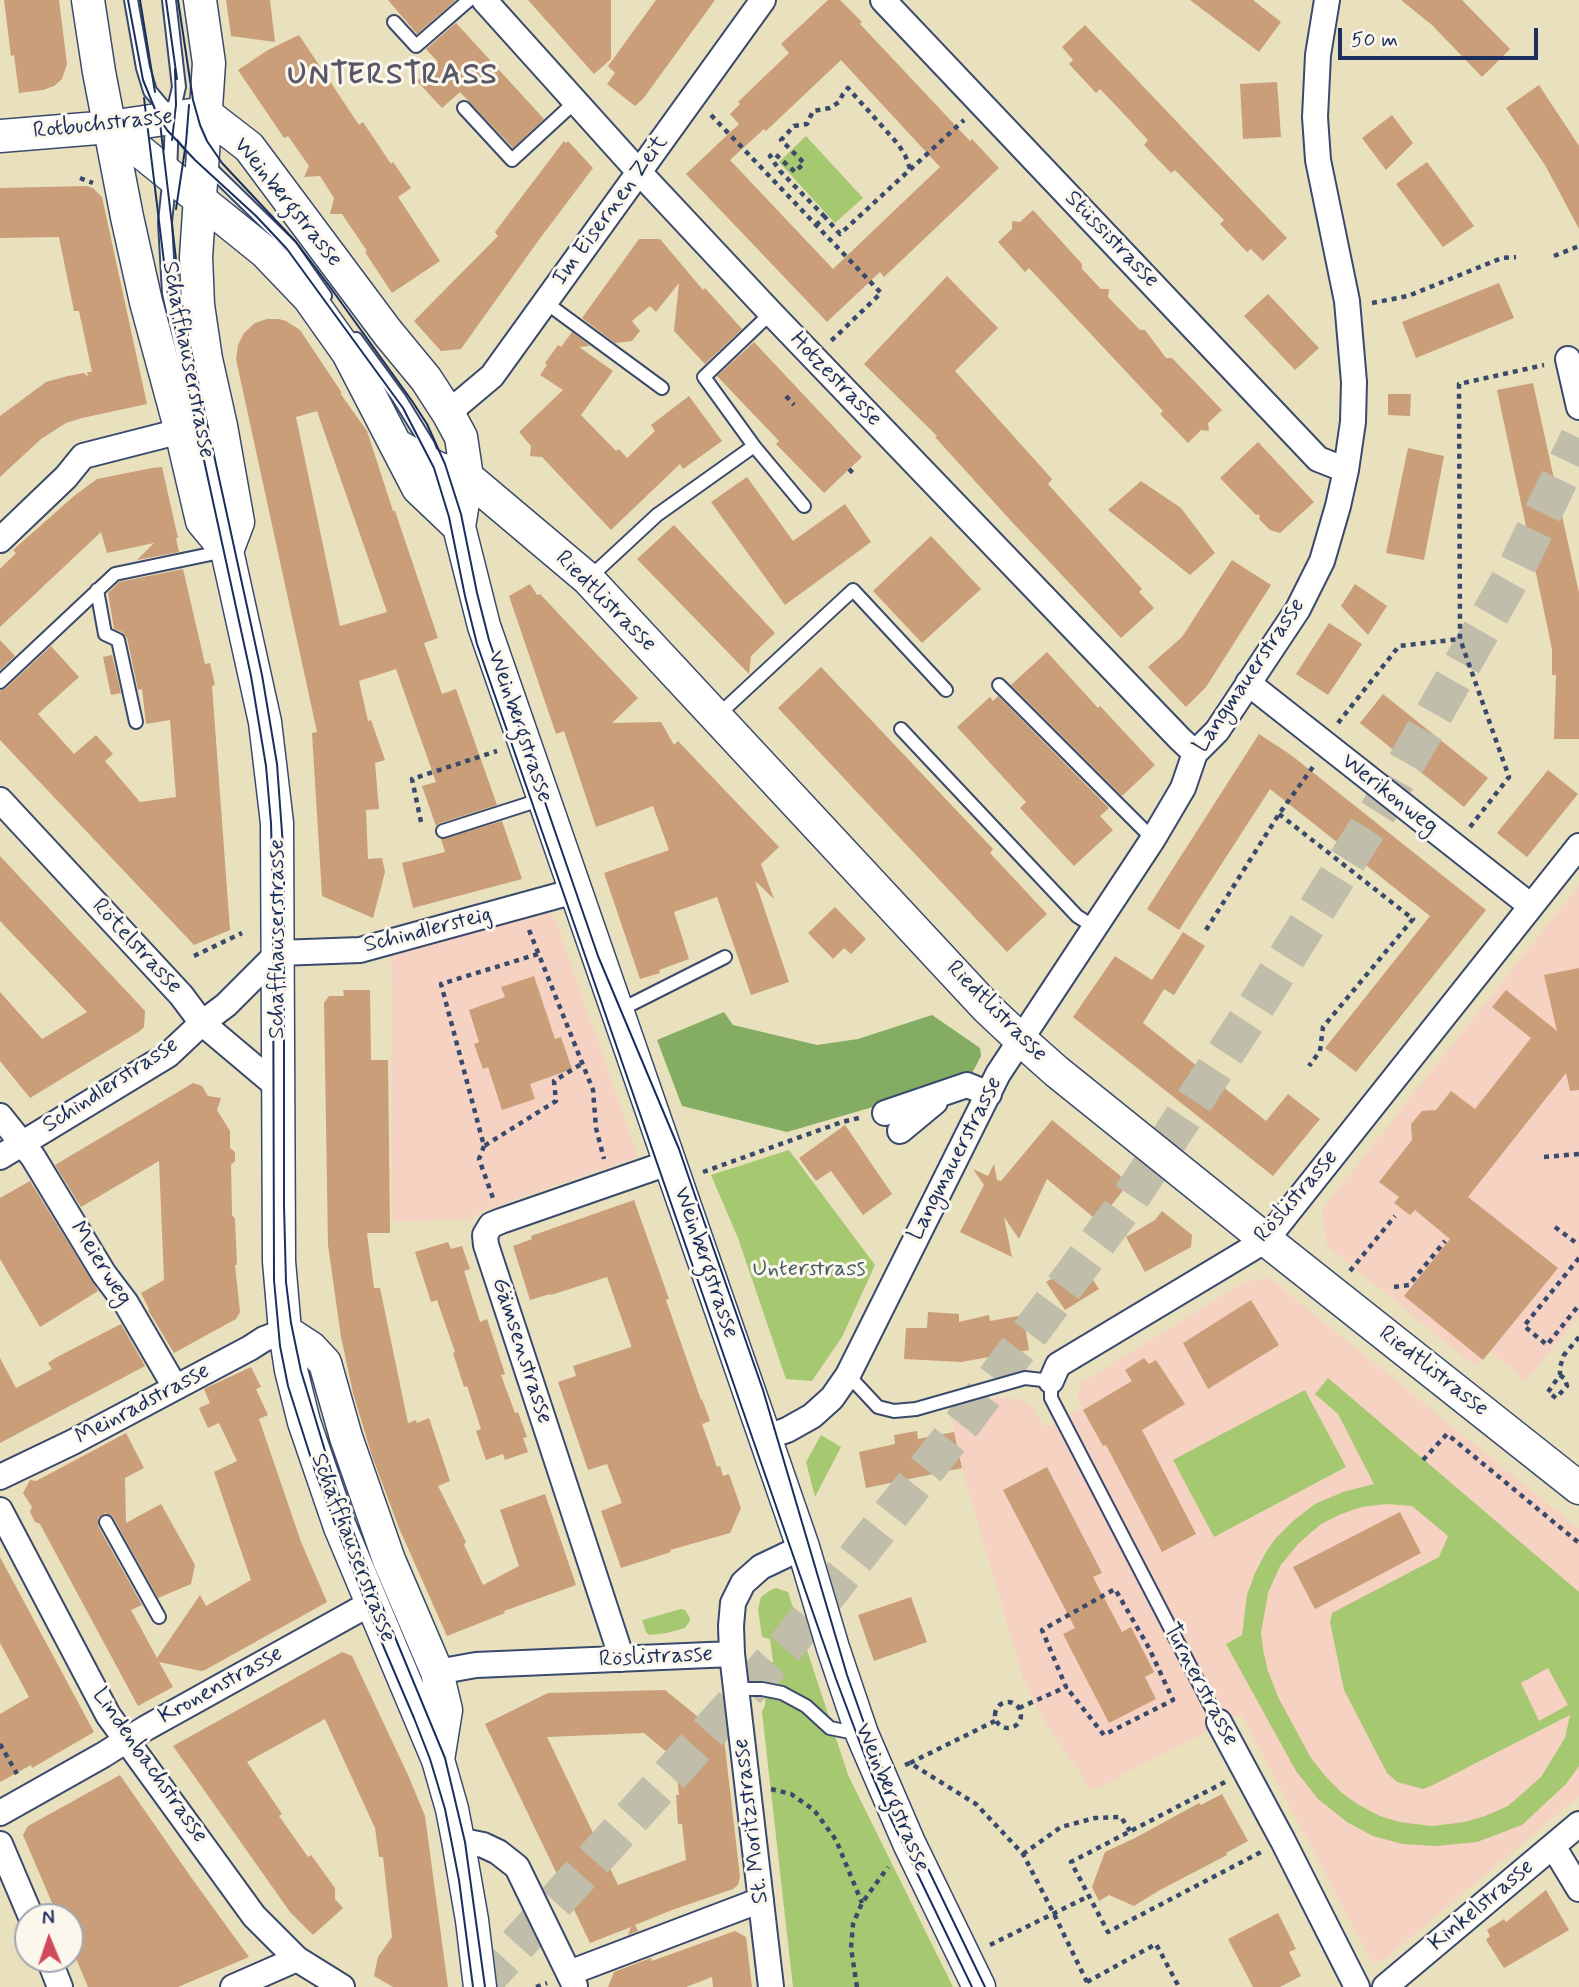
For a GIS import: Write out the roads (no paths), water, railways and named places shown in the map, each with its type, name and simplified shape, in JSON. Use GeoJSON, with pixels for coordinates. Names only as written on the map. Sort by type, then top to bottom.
{"type":"FeatureCollection","features":[{"type":"Feature","properties":{"kind":"street","name":"Schaffhauserstrasse"},"geometry":{"type":"LineString","coordinates":[[88,0],[99,72],[146,302],[202,521],[227,551],[265,722],[277,823],[279,1251],[291,1370],[304,1422],[340,1527],[438,1760],[458,1840],[480,1987]]}},
{"type":"Feature","properties":{"kind":"street","name":"Schaffhauserstrasse"},"geometry":{"type":"LineString","coordinates":[[200,0],[209,63],[196,253],[198,304],[238,522],[227,551]]}},
{"type":"Feature","properties":{"kind":"street","name":"Hotzestrasse"},"geometry":{"type":"LineString","coordinates":[[484,0],[771,313],[1195,753]]}},
{"type":"Feature","properties":{"kind":"street","name":"Im Eisernen Zeit"},"geometry":{"type":"LineString","coordinates":[[448,413],[492,376],[762,0]]}},
{"type":"Feature","properties":{"kind":"street","name":"Stüssistrasse"},"geometry":{"type":"LineString","coordinates":[[883,0],[1318,459],[1346,470]]}},
{"type":"Feature","properties":{"kind":"street","name":"Langmauerstrasse"},"geometry":{"type":"LineString","coordinates":[[764,1438],[787,1430],[812,1416],[832,1398],[848,1375],[998,1074],[1153,839],[1183,788],[1195,753],[1217,731],[1298,609],[1322,561],[1346,470],[1353,422],[1354,382],[1348,301],[1318,160],[1315,117],[1317,67],[1327,0]]}},
{"type":"Feature","properties":{"kind":"street","name":"Rotbuchstrasse"},"geometry":{"type":"LineString","coordinates":[[0,136],[110,127],[205,113]]}},
{"type":"Feature","properties":{"kind":"street","name":"Weinbergstrasse"},"geometry":{"type":"LineString","coordinates":[[205,113],[248,147],[425,379],[461,437],[467,477],[459,527],[484,626],[618,1011],[683,1168],[764,1438],[803,1547],[862,1734],[909,1843],[979,1987]]}},
{"type":"Feature","properties":{"kind":"street","name":"Weinbergstrasse"},"geometry":{"type":"LineString","coordinates":[[110,127],[265,252],[309,298],[348,353],[418,488],[459,527]]}},
{"type":"Feature","properties":{"kind":"street"},"geometry":{"type":"LineString","coordinates":[[1568,359],[1579,407]]}},
{"type":"Feature","properties":{"kind":"street"},"geometry":{"type":"LineString","coordinates":[[0,540],[66,477],[83,456],[181,431]]}},
{"type":"Feature","properties":{"kind":"street"},"geometry":{"type":"LineString","coordinates":[[396,445],[432,456],[467,477]]}},
{"type":"Feature","properties":{"kind":"street","name":"Riedtlistrasse"},"geometry":{"type":"LineString","coordinates":[[467,477],[588,579],[987,1008],[1020,1039],[1074,1086],[1579,1488]]}},
{"type":"Feature","properties":{"kind":"street","name":"Werikonweg"},"geometry":{"type":"LineString","coordinates":[[1248,683],[1531,906]]}},
{"type":"Feature","properties":{"kind":"street","name":"Rötelstrasse"},"geometry":{"type":"LineString","coordinates":[[0,800],[181,995],[202,1023],[278,1087]]}},
{"type":"Feature","properties":{"kind":"street","name":"Röslistrasse"},"geometry":{"type":"LineString","coordinates":[[1051,1381],[1058,1365],[1266,1240],[1579,846]]}},
{"type":"Feature","properties":{"kind":"street","name":"Schindlersteig"},"geometry":{"type":"LineString","coordinates":[[278,953],[360,950],[575,891]]}},
{"type":"Feature","properties":{"kind":"street","name":"Schindlerstrasse"},"geometry":{"type":"LineString","coordinates":[[0,1157],[168,1055],[226,1005],[278,953]]}},
{"type":"Feature","properties":{"kind":"street"},"geometry":{"type":"LineString","coordinates":[[892,1122],[946,1092],[967,1085],[989,1094]]}},
{"type":"Feature","properties":{"kind":"street","name":"Meierweg"},"geometry":{"type":"LineString","coordinates":[[0,1116],[33,1157],[112,1287],[126,1303],[175,1387]]}},
{"type":"Feature","properties":{"kind":"street","name":"Gämsenstrasse"},"geometry":{"type":"LineString","coordinates":[[622,1659],[486,1245],[485,1235],[491,1225],[500,1221],[683,1168]]}},
{"type":"Feature","properties":{"kind":"street","name":"Schaffhauserstrasse"},"geometry":{"type":"LineString","coordinates":[[285,1331],[311,1348],[325,1363],[346,1437],[389,1560],[437,1672],[446,1710],[438,1760]]}},
{"type":"Feature","properties":{"kind":"street","name":"Meinradstrasse"},"geometry":{"type":"LineString","coordinates":[[0,1477],[74,1442],[264,1339],[285,1331]]}},
{"type":"Feature","properties":{"kind":"street","name":"Lindenbachstrasse"},"geometry":{"type":"LineString","coordinates":[[0,1510],[108,1715],[254,1916],[297,1959],[342,1987]]}},
{"type":"Feature","properties":{"kind":"street","name":"Röslistrasse"},"geometry":{"type":"LineString","coordinates":[[437,1672],[475,1665],[732,1654],[733,1603],[743,1583],[761,1567],[803,1547]]}},
{"type":"Feature","properties":{"kind":"street","name":"Kronenstrasse"},"geometry":{"type":"LineString","coordinates":[[0,1813],[371,1603]]}},
{"type":"Feature","properties":{"kind":"street","name":"St. Moritzstrasse"},"geometry":{"type":"LineString","coordinates":[[732,1654],[771,1987]]}},
{"type":"Feature","properties":{"kind":"street","name":"Turnerstrasse"},"geometry":{"type":"LineString","coordinates":[[1219,1722],[1357,1987]]}},
{"type":"Feature","properties":{"kind":"street","name":"Kinkelstrasse"},"geometry":{"type":"LineString","coordinates":[[1385,1987],[1579,1824]]}},
{"type":"Feature","properties":{"kind":"street"},"geometry":{"type":"LineString","coordinates":[[458,1840],[483,1845],[498,1852],[517,1867],[572,1980],[761,1900]]}},
{"type":"Feature","properties":{"kind":"street"},"geometry":{"type":"LineString","coordinates":[[0,1844],[25,1903]]}},
{"type":"Feature","properties":{"kind":"street"},"geometry":{"type":"LineString","coordinates":[[1553,1846],[1579,1889]]}},
{"type":"Feature","properties":{"kind":"street"},"geometry":{"type":"LineString","coordinates":[[233,1987],[297,1959]]}},
{"type":"Feature","properties":{"kind":"lane","name":"Weinbergstrasse"},"geometry":{"type":"LineString","coordinates":[[131,0],[150,91],[202,160],[290,246],[330,303]]}},
{"type":"Feature","properties":{"kind":"lane","name":"Schaffhauserstrasse"},"geometry":{"type":"LineString","coordinates":[[169,0],[179,87],[172,117],[170,176],[164,222],[169,293],[227,551]]}},
{"type":"Feature","properties":{"kind":"lane"},"geometry":{"type":"LineString","coordinates":[[394,22],[416,46],[469,0]]}},
{"type":"Feature","properties":{"kind":"lane"},"geometry":{"type":"LineString","coordinates":[[464,108],[512,160],[575,102]]}},
{"type":"Feature","properties":{"kind":"lane"},"geometry":{"type":"LineString","coordinates":[[545,302],[662,387]]}},
{"type":"Feature","properties":{"kind":"lane"},"geometry":{"type":"LineString","coordinates":[[771,313],[704,377],[754,446],[804,506]]}},
{"type":"Feature","properties":{"kind":"lane","name":"Weinbergstrasse"},"geometry":{"type":"LineString","coordinates":[[345,324],[398,398],[432,456],[459,527]]}},
{"type":"Feature","properties":{"kind":"lane"},"geometry":{"type":"LineString","coordinates":[[588,579],[657,515],[754,446]]}},
{"type":"Feature","properties":{"kind":"lane"},"geometry":{"type":"LineString","coordinates":[[0,682],[115,574],[227,551]]}},
{"type":"Feature","properties":{"kind":"lane"},"geometry":{"type":"LineString","coordinates":[[97,590],[105,634],[118,640],[136,722]]}},
{"type":"Feature","properties":{"kind":"lane"},"geometry":{"type":"LineString","coordinates":[[716,717],[853,590],[946,690]]}},
{"type":"Feature","properties":{"kind":"lane"},"geometry":{"type":"LineString","coordinates":[[999,685],[1153,839]]}},
{"type":"Feature","properties":{"kind":"lane"},"geometry":{"type":"LineString","coordinates":[[901,729],[1077,916],[1094,927]]}},
{"type":"Feature","properties":{"kind":"lane"},"geometry":{"type":"LineString","coordinates":[[443,831],[544,799]]}},
{"type":"Feature","properties":{"kind":"lane"},"geometry":{"type":"LineString","coordinates":[[618,1011],[725,957]]}},
{"type":"Feature","properties":{"kind":"lane"},"geometry":{"type":"LineString","coordinates":[[848,1375],[878,1408],[894,1411],[916,1409],[1025,1378],[1051,1381]]}},
{"type":"Feature","properties":{"kind":"lane","name":"Turnerstrasse"},"geometry":{"type":"LineString","coordinates":[[1051,1381],[1051,1398],[1219,1722]]}},
{"type":"Feature","properties":{"kind":"lane"},"geometry":{"type":"LineString","coordinates":[[106,1522],[159,1617]]}},
{"type":"Feature","properties":{"kind":"lane"},"geometry":{"type":"LineString","coordinates":[[736,1689],[762,1689],[782,1693],[806,1706],[830,1728],[862,1734]]}},
{"type":"Feature","properties":{"kind":"tunnel"},"geometry":{"type":"LineString","coordinates":[[479,1987],[787,1645],[962,1424],[1129,1200],[1255,1008],[1387,797],[1516,569],[1579,438]]}},
{"type":"Feature","properties":{"kind":"tram line"},"geometry":{"type":"LineString","coordinates":[[128,0],[143,80],[167,130],[287,249],[403,408],[434,468],[449,517],[477,644],[836,1679],[891,1819],[972,1987]]}},
{"type":"Feature","properties":{"kind":"tram line"},"geometry":{"type":"LineString","coordinates":[[140,0],[155,92]]}},
{"type":"Feature","properties":{"kind":"tram line"},"geometry":{"type":"LineString","coordinates":[[166,0],[177,79]]}},
{"type":"Feature","properties":{"kind":"tram line"},"geometry":{"type":"LineString","coordinates":[[178,0],[193,100],[207,141],[222,163],[296,242],[330,287],[427,424],[445,464],[461,514],[489,640],[598,956],[679,1149],[763,1390],[847,1675],[865,1726],[903,1817],[985,1987]]}},
{"type":"Feature","properties":{"kind":"tram line"},"geometry":{"type":"LineString","coordinates":[[172,140],[176,105],[175,69]]}},
{"type":"Feature","properties":{"kind":"tram line"},"geometry":{"type":"LineString","coordinates":[[144,98],[168,295],[251,676],[266,766],[273,897],[274,1280],[280,1346],[288,1386],[316,1474],[430,1759],[445,1809],[459,1880],[473,1987]]}},
{"type":"Feature","properties":{"kind":"tram line"},"geometry":{"type":"LineString","coordinates":[[176,209],[189,105]]}},
{"type":"Feature","properties":{"kind":"tram line"},"geometry":{"type":"LineString","coordinates":[[160,123],[180,293],[262,675],[277,764],[284,860],[284,1205],[286,1282],[291,1323],[301,1371],[335,1484],[445,1758],[465,1842],[485,1987]]}},
{"type":"Feature","properties":{"kind":"district","name":"UNTERSTRASS"},"geometry":{"type":"Point","coordinates":[393,77]}},
{"type":"Feature","properties":{"kind":"park label","name":"Unterstrass"},"geometry":{"type":"Point","coordinates":[809,1270]}}]}
